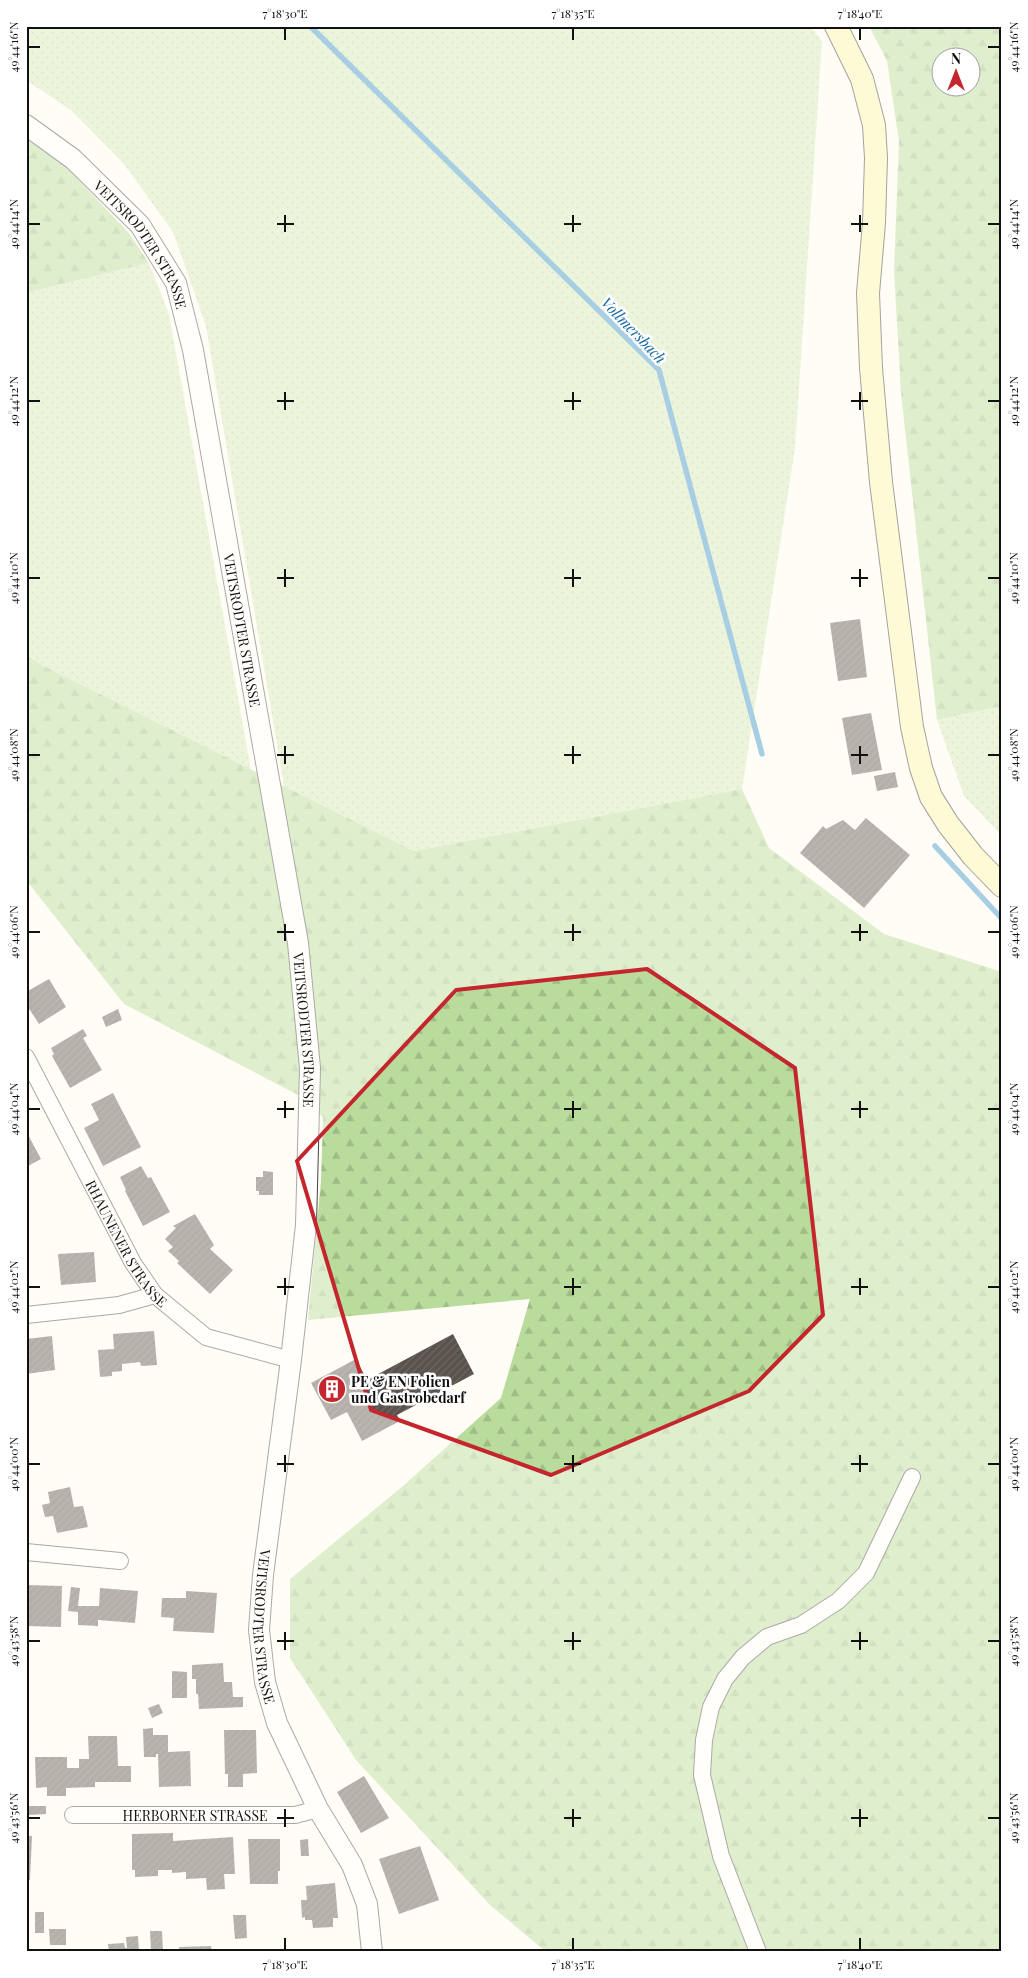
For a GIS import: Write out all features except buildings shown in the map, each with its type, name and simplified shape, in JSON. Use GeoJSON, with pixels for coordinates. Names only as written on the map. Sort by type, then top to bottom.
{"type":"FeatureCollection","features":[{"type":"Feature","properties":{"kind":"main road"},"geometry":{"type":"LineString","coordinates":[[836,26],[862,79],[874,125],[876,158],[875,204],[868,293],[871,368],[881,482],[912,727],[921,768],[931,797],[948,824],[973,856],[1002,886]]}},
{"type":"Feature","properties":{"kind":"street","name":"VEITSRODTER STRASSE"},"geometry":{"type":"LineString","coordinates":[[26,124],[72,159],[140,225],[176,284],[194,350],[298,943],[310,1058],[306,1225],[291,1360],[263,1575],[259,1630],[265,1682],[276,1723],[318,1809],[352,1865],[367,1904],[372,1952]]}},
{"type":"Feature","properties":{"kind":"street","name":"RHAUNENER STRASSE"},"geometry":{"type":"LineString","coordinates":[[26,1057],[133,1263],[155,1294],[206,1337],[291,1360]]}},
{"type":"Feature","properties":{"kind":"street"},"geometry":{"type":"LineString","coordinates":[[26,1315],[120,1305],[155,1294]]}},
{"type":"Feature","properties":{"kind":"street"},"geometry":{"type":"LineString","coordinates":[[758,1952],[721,1856],[702,1775],[704,1740],[711,1707],[725,1679],[743,1657],[767,1637],[801,1626],[838,1601],[866,1573],[912,1477]]}},
{"type":"Feature","properties":{"kind":"street"},"geometry":{"type":"LineString","coordinates":[[26,1552],[120,1561]]}},
{"type":"Feature","properties":{"kind":"street","name":"HERBORNER STRASSE"},"geometry":{"type":"LineString","coordinates":[[73,1815],[295,1815],[318,1809]]}},
{"type":"Feature","properties":{"kind":"highlighted area"},"geometry":{"type":"Polygon","coordinates":[[[647,969],[795,1068],[823,1315],[749,1391],[551,1475],[371,1410],[297,1161],[456,990],[647,969]]]}},
{"type":"Feature","properties":{"kind":"green space"},"geometry":{"type":"Polygon","coordinates":[[[26,26],[810,26],[822,41],[795,448],[742,789],[414,851],[284,786],[206,326],[173,232],[124,164],[72,111],[26,80],[26,26]]]}},
{"type":"Feature","properties":{"kind":"green space"},"geometry":{"type":"Polygon","coordinates":[[[869,26],[1002,26],[1002,706],[937,720],[901,393],[894,271],[899,141],[887,61],[869,26]]]}},
{"type":"Feature","properties":{"kind":"green space"},"geometry":{"type":"Polygon","coordinates":[[[26,139],[65,166],[129,233],[149,263],[26,293],[26,139]]]}},
{"type":"Feature","properties":{"kind":"green space"},"geometry":{"type":"Polygon","coordinates":[[[149,263],[169,314],[251,770],[42,665],[26,655],[26,293],[149,263]]]}},
{"type":"Feature","properties":{"kind":"green space"},"geometry":{"type":"Polygon","coordinates":[[[26,655],[42,665],[414,851],[742,789],[769,848],[884,934],[1002,972],[1002,1952],[546,1952],[490,1905],[356,1760],[290,1658],[290,1579],[403,1486],[501,1398],[530,1299],[308,1320],[321,1181],[323,1117],[300,1096],[124,1004],[26,880],[26,655]]]}},
{"type":"Feature","properties":{"kind":"green space"},"geometry":{"type":"Polygon","coordinates":[[[1002,706],[1002,836],[964,796],[937,720],[1002,706]]]}},
{"type":"Feature","properties":{"kind":"waterway","name":"Vollmersbach"},"geometry":{"type":"LineString","coordinates":[[310,26],[659,370],[762,754]]}},
{"type":"Feature","properties":{"kind":"waterway","name":"Vollmersbach"},"geometry":{"type":"LineString","coordinates":[[935,846],[1002,919]]}},
{"type":"Feature","properties":{"kind":"place","name":"PE & EN Folien und Gastrobedarf"},"geometry":{"type":"Point","coordinates":[332,1389]}}]}
